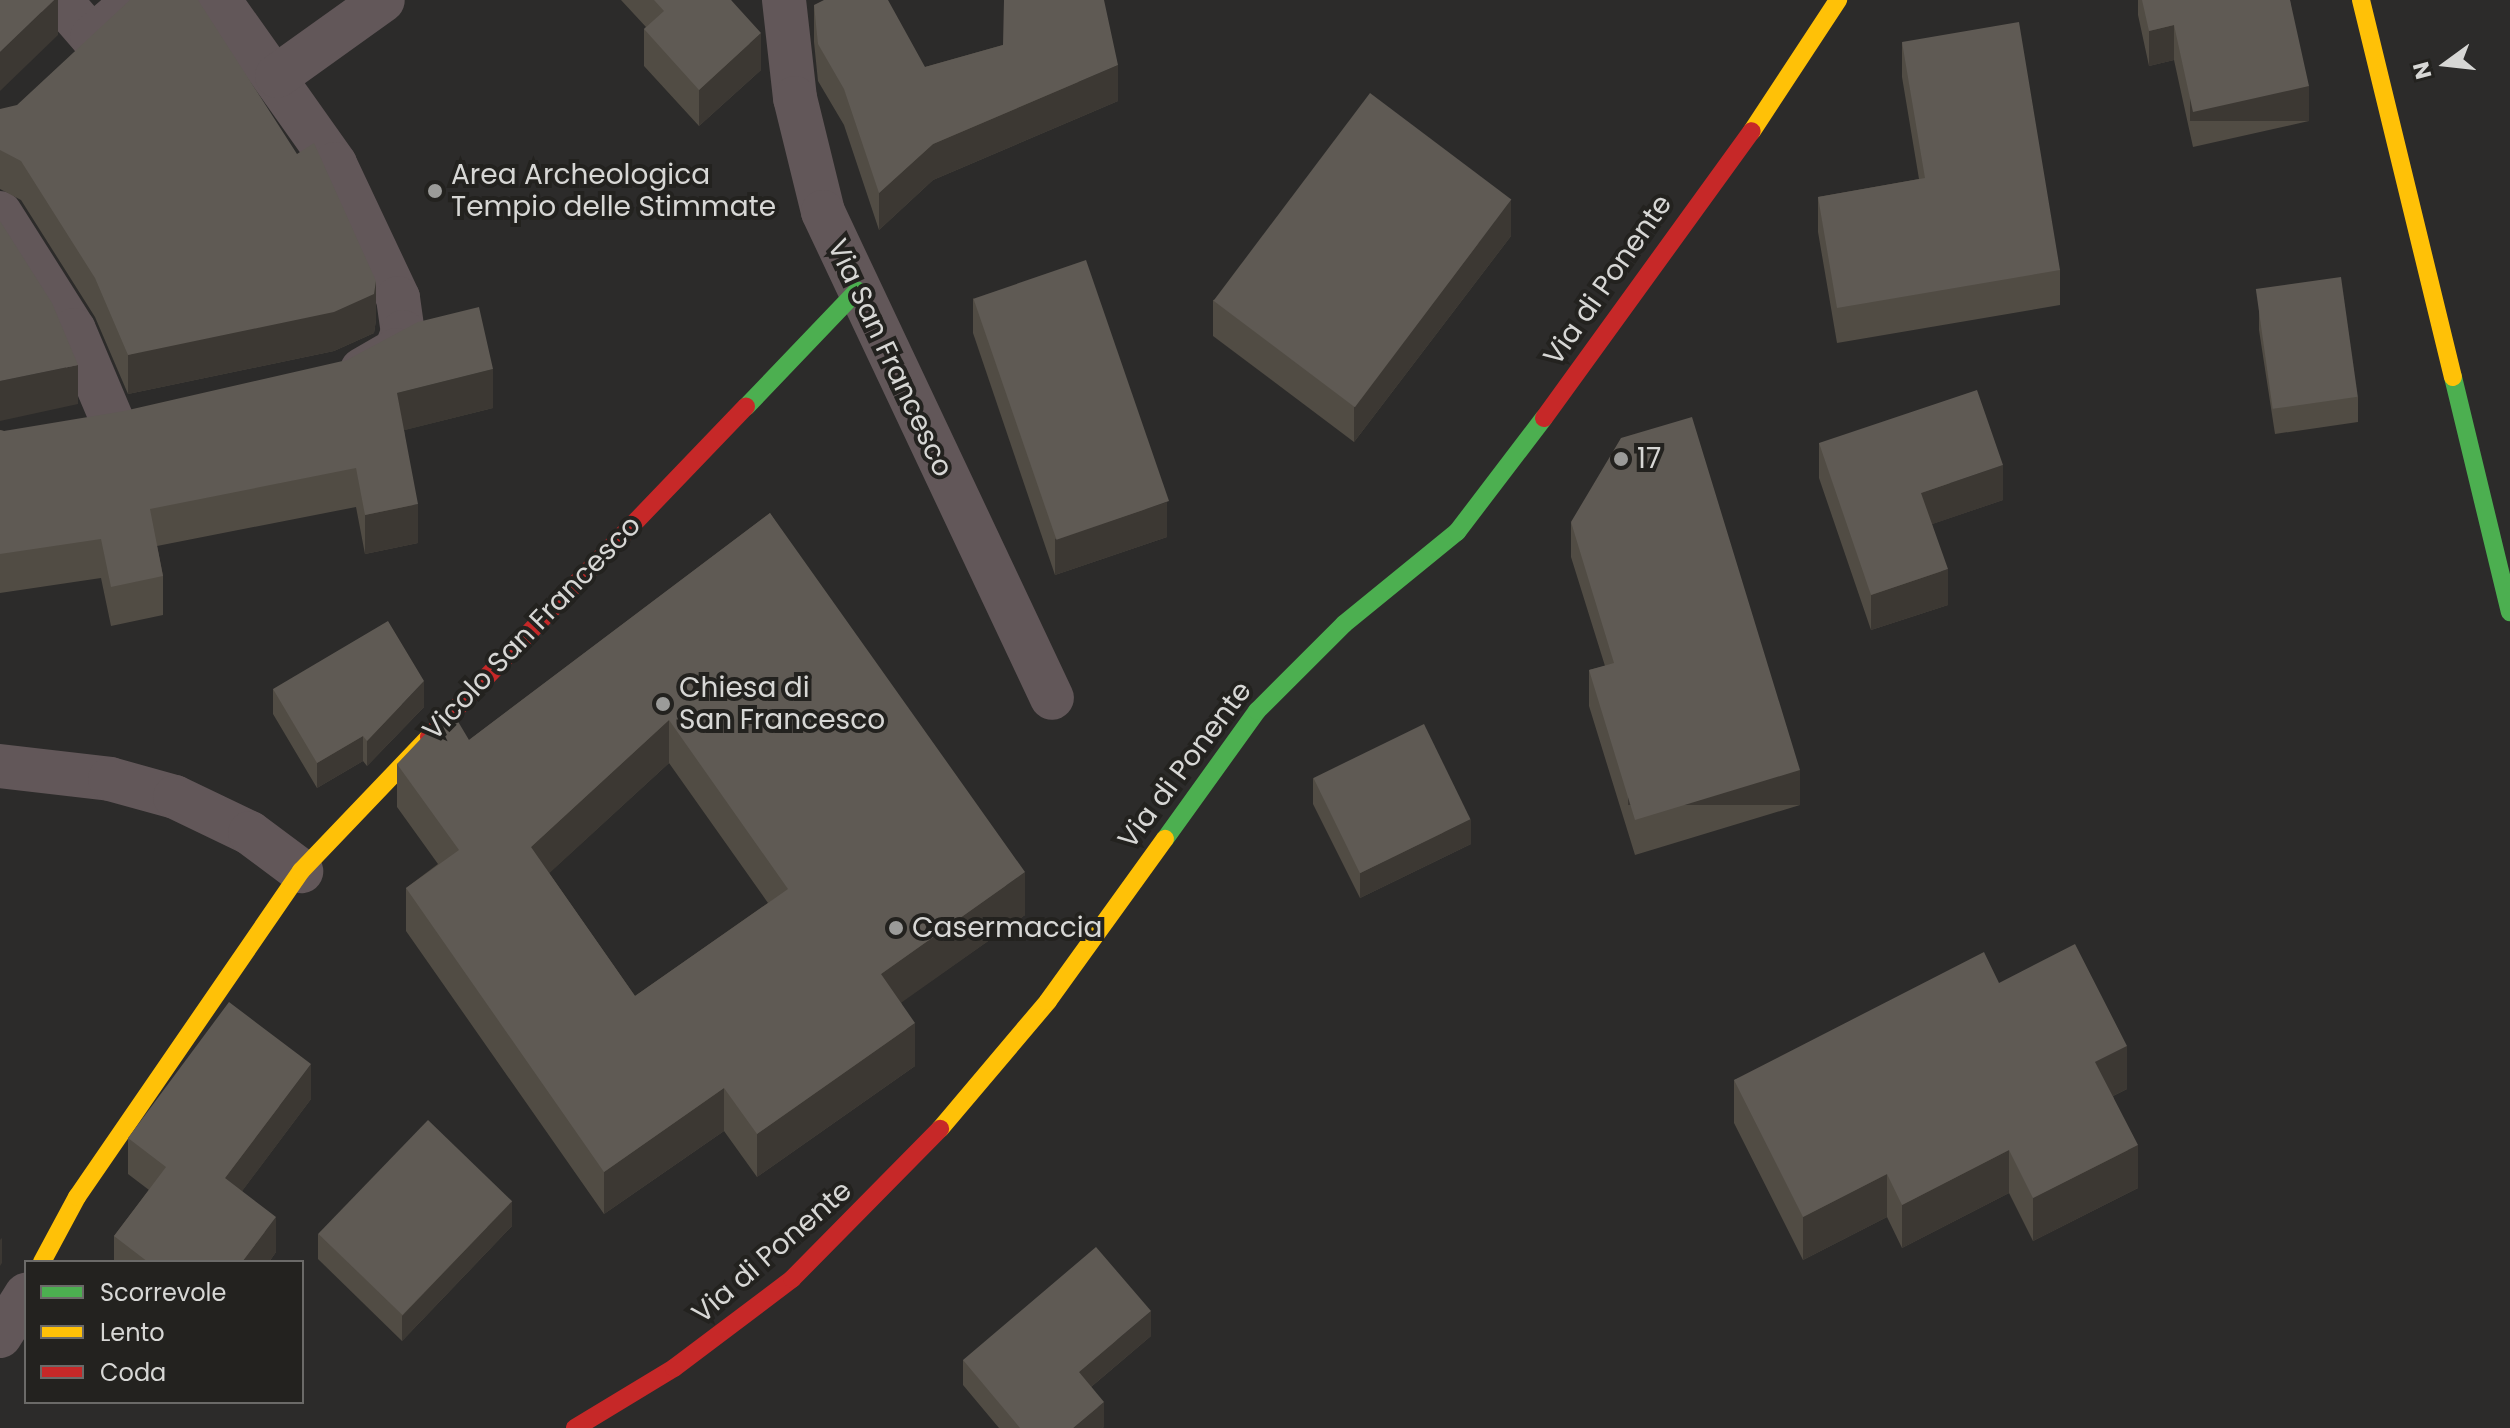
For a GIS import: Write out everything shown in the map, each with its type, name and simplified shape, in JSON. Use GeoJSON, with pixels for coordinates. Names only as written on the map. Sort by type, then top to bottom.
{"type":"FeatureCollection","features":[{"type":"Feature","properties":{"kind":"main road","name":"Via di Ponente"},"geometry":{"type":"LineString","coordinates":[[575,1428],[674,1368],[792,1279],[953,1117],[1048,1001],[1257,711],[1344,624],[1457,532],[1493,490],[1715,176],[1782,93],[1838,0]]}},
{"type":"Feature","properties":{"kind":"main road"},"geometry":{"type":"LineString","coordinates":[[2361,0],[2510,612]]}},
{"type":"Feature","properties":{"kind":"main road","name":"Vicolo San Francesco"},"geometry":{"type":"LineString","coordinates":[[43,1260],[77,1197],[301,871],[857,291]]}},
{"type":"Feature","properties":{"kind":"street"},"geometry":{"type":"LineString","coordinates":[[60,0],[92,37]]}},
{"type":"Feature","properties":{"kind":"street"},"geometry":{"type":"LineString","coordinates":[[61,67],[135,0]]}},
{"type":"Feature","properties":{"kind":"street"},"geometry":{"type":"LineString","coordinates":[[219,0],[277,76],[335,164],[398,298],[403,332],[384,361],[327,379]]}},
{"type":"Feature","properties":{"kind":"street"},"geometry":{"type":"LineString","coordinates":[[277,76],[383,0]]}},
{"type":"Feature","properties":{"kind":"street","name":"Via San Francesco"},"geometry":{"type":"LineString","coordinates":[[784,0],[807,155],[857,291],[1052,698]]}},
{"type":"Feature","properties":{"kind":"street"},"geometry":{"type":"LineString","coordinates":[[0,213],[74,330],[115,427]]}},
{"type":"Feature","properties":{"kind":"street"},"geometry":{"type":"LineString","coordinates":[[70,434],[160,416]]}},
{"type":"Feature","properties":{"kind":"street"},"geometry":{"type":"LineString","coordinates":[[0,766],[110,779],[175,797],[250,833],[301,871]]}},
{"type":"Feature","properties":{"kind":"street"},"geometry":{"type":"LineString","coordinates":[[0,1336],[24,1298]]}},
{"type":"Feature","properties":{"kind":"building"},"geometry":{"type":"Polygon","coordinates":[[[0,0],[54,0],[0,52],[0,0]]]}},
{"type":"Feature","properties":{"kind":"building"},"geometry":{"type":"Polygon","coordinates":[[[130,0],[198,0],[297,154],[314,143],[376,281],[374,294],[334,312],[128,355],[95,278],[21,161],[0,150],[0,109],[17,105],[130,0]]]}},
{"type":"Feature","properties":{"kind":"building"},"geometry":{"type":"Polygon","coordinates":[[[654,0],[731,0],[761,33],[699,90],[644,29],[664,11],[654,0]]]}},
{"type":"Feature","properties":{"kind":"building"},"geometry":{"type":"Polygon","coordinates":[[[824,0],[888,0],[925,67],[1003,45],[1004,0],[1104,0],[1118,65],[933,144],[879,193],[844,89],[818,44],[814,5],[824,0]]]}},
{"type":"Feature","properties":{"kind":"building"},"geometry":{"type":"Polygon","coordinates":[[[2142,0],[2290,0],[2309,86],[2193,112],[2174,25],[2149,31],[2142,0]]]}},
{"type":"Feature","properties":{"kind":"building"},"geometry":{"type":"Polygon","coordinates":[[[2019,22],[2060,270],[1837,308],[1818,197],[1925,178],[1902,42],[2019,22]]]}},
{"type":"Feature","properties":{"kind":"building"},"geometry":{"type":"Polygon","coordinates":[[[1370,93],[1511,200],[1355,407],[1214,301],[1370,93]]]}},
{"type":"Feature","properties":{"kind":"building"},"geometry":{"type":"Polygon","coordinates":[[[0,221],[52,303],[78,365],[0,381],[0,221]]]}},
{"type":"Feature","properties":{"kind":"building"},"geometry":{"type":"Polygon","coordinates":[[[1086,260],[1169,501],[1057,540],[973,299],[1086,260]]]}},
{"type":"Feature","properties":{"kind":"building"},"geometry":{"type":"Polygon","coordinates":[[[2341,277],[2358,397],[2273,409],[2256,289],[2341,277]]]}},
{"type":"Feature","properties":{"kind":"building"},"geometry":{"type":"Polygon","coordinates":[[[479,307],[493,369],[397,393],[418,504],[365,515],[356,468],[150,509],[163,576],[111,587],[101,539],[0,554],[0,430],[124,411],[347,360],[418,322],[479,307]]]}},
{"type":"Feature","properties":{"kind":"building"},"geometry":{"type":"Polygon","coordinates":[[[1977,390],[2003,465],[1921,493],[1948,569],[1871,595],[1819,443],[1977,390]]]}},
{"type":"Feature","properties":{"kind":"building"},"geometry":{"type":"Polygon","coordinates":[[[1692,417],[1800,770],[1635,820],[1589,670],[1614,663],[1571,522],[1621,438],[1692,417]]]}},
{"type":"Feature","properties":{"kind":"building"},"geometry":{"type":"Polygon","coordinates":[[[770,513],[1025,872],[881,974],[915,1023],[757,1134],[724,1088],[604,1172],[406,888],[459,850],[397,764],[450,708],[469,740],[770,513]],[[669,720],[531,847],[635,996],[788,889],[669,720]]]}},
{"type":"Feature","properties":{"kind":"building"},"geometry":{"type":"Polygon","coordinates":[[[388,621],[424,681],[367,741],[363,736],[317,763],[273,689],[388,621]]]}},
{"type":"Feature","properties":{"kind":"building"},"geometry":{"type":"Polygon","coordinates":[[[1424,724],[1470,819],[1360,873],[1313,778],[1424,724]]]}},
{"type":"Feature","properties":{"kind":"building"},"geometry":{"type":"Polygon","coordinates":[[[2075,944],[2127,1046],[2095,1062],[2138,1145],[2033,1198],[2009,1150],[1902,1205],[1887,1174],[1803,1217],[1734,1080],[1984,952],[1999,983],[2075,944]]]}},
{"type":"Feature","properties":{"kind":"building"},"geometry":{"type":"Polygon","coordinates":[[[229,1002],[311,1064],[225,1178],[276,1217],[244,1260],[145,1260],[114,1236],[166,1167],[128,1138],[229,1002]]]}},
{"type":"Feature","properties":{"kind":"building"},"geometry":{"type":"Polygon","coordinates":[[[428,1120],[512,1201],[402,1315],[318,1234],[428,1120]]]}},
{"type":"Feature","properties":{"kind":"building"},"geometry":{"type":"Polygon","coordinates":[[[1096,1247],[1151,1311],[1079,1372],[1104,1402],[1073,1428],[1020,1428],[963,1360],[1096,1247]]]}},
{"type":"Feature","properties":{"kind":"traffic: fast"},"geometry":{"type":"LineString","coordinates":[[746,407],[857,291]]}},
{"type":"Feature","properties":{"kind":"traffic: fast"},"geometry":{"type":"LineString","coordinates":[[2453,377],[2510,612]]}},
{"type":"Feature","properties":{"kind":"traffic: fast"},"geometry":{"type":"LineString","coordinates":[[1165,839],[1257,711],[1344,624],[1457,532],[1544,418]]}},
{"type":"Feature","properties":{"kind":"traffic: slow"},"geometry":{"type":"LineString","coordinates":[[1752,131],[1838,0]]}},
{"type":"Feature","properties":{"kind":"traffic: slow"},"geometry":{"type":"LineString","coordinates":[[2361,0],[2453,377]]}},
{"type":"Feature","properties":{"kind":"traffic: slow"},"geometry":{"type":"LineString","coordinates":[[43,1260],[77,1197],[301,871],[429,737]]}},
{"type":"Feature","properties":{"kind":"traffic: slow"},"geometry":{"type":"LineString","coordinates":[[940,1129],[1048,1001],[1165,839]]}},
{"type":"Feature","properties":{"kind":"traffic: jam"},"geometry":{"type":"LineString","coordinates":[[1544,418],[1752,131]]}},
{"type":"Feature","properties":{"kind":"traffic: jam"},"geometry":{"type":"LineString","coordinates":[[429,737],[746,407]]}},
{"type":"Feature","properties":{"kind":"traffic: jam"},"geometry":{"type":"LineString","coordinates":[[575,1428],[674,1368],[792,1279],[940,1129]]}},
{"type":"Feature","properties":{"kind":"place","name":"Area Archeologica Tempio delle Stimmate"},"geometry":{"type":"Point","coordinates":[435,191]}},
{"type":"Feature","properties":{"kind":"place","name":"17"},"geometry":{"type":"Point","coordinates":[1621,459]}},
{"type":"Feature","properties":{"kind":"place","name":"Chiesa di San Francesco"},"geometry":{"type":"Point","coordinates":[663,704]}},
{"type":"Feature","properties":{"kind":"place","name":"Casermaccia"},"geometry":{"type":"Point","coordinates":[896,928]}}]}
